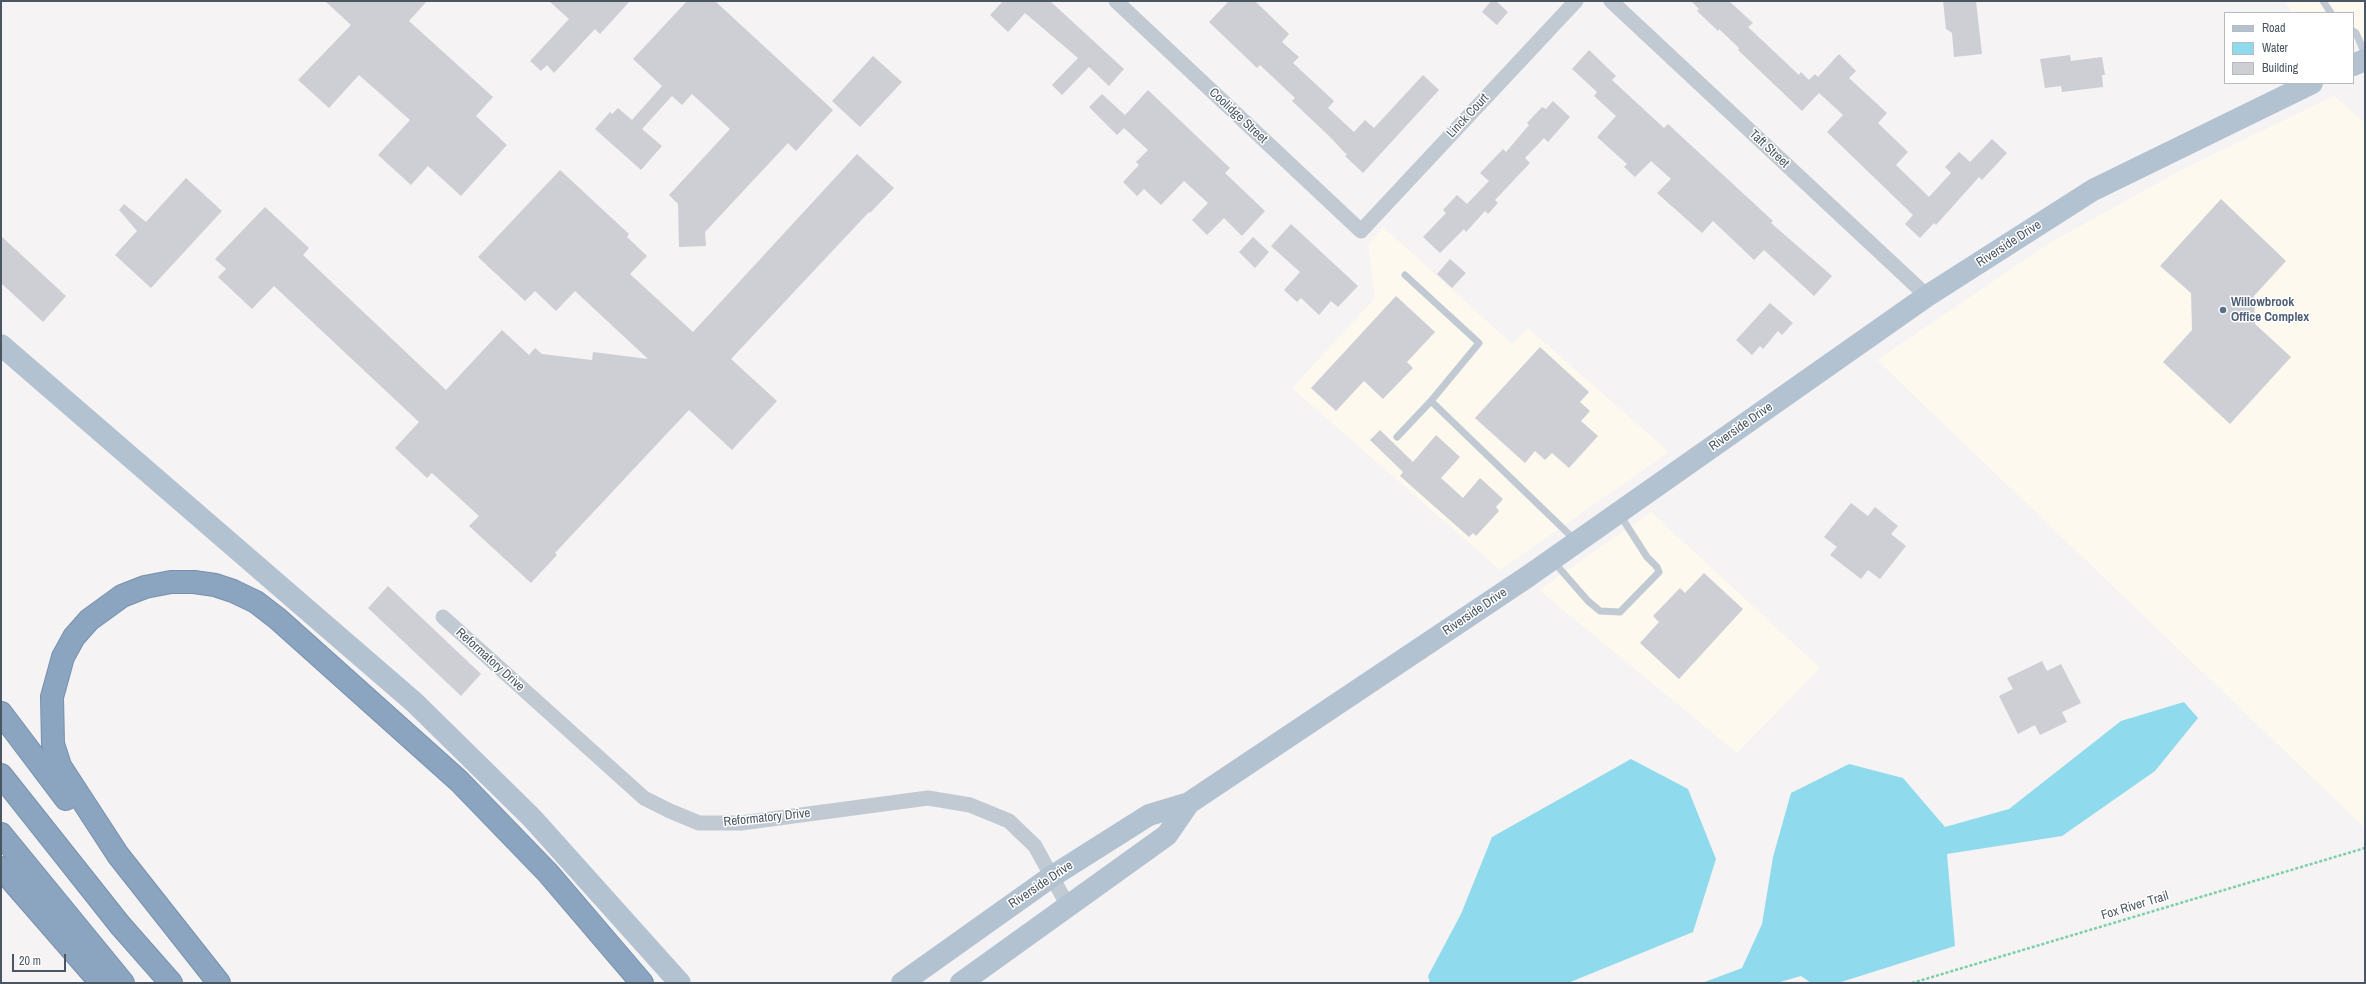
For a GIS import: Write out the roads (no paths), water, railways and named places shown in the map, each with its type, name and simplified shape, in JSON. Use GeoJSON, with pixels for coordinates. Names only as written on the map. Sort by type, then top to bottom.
{"type":"FeatureCollection","features":[{"type":"Feature","properties":{"kind":"highway"},"geometry":{"type":"LineString","coordinates":[[219,983],[118,855],[60,766],[52,744],[52,697],[63,657],[74,638],[89,620],[122,596],[145,587],[171,582],[194,582],[215,585],[246,597],[262,606],[371,701],[459,781],[548,873],[642,983]]}},
{"type":"Feature","properties":{"kind":"highway"},"geometry":{"type":"LineString","coordinates":[[1,713],[81,819],[118,855]]}},
{"type":"Feature","properties":{"kind":"highway"},"geometry":{"type":"LineString","coordinates":[[1,775],[120,925],[171,983]]}},
{"type":"Feature","properties":{"kind":"highway"},"geometry":{"type":"LineString","coordinates":[[1,834],[123,983]]}},
{"type":"Feature","properties":{"kind":"highway"},"geometry":{"type":"LineString","coordinates":[[1,868],[101,983]]}},
{"type":"Feature","properties":{"kind":"main road"},"geometry":{"type":"LineString","coordinates":[[2354,66],[2365,60]]}},
{"type":"Feature","properties":{"kind":"main road","name":"Riverside Drive"},"geometry":{"type":"LineString","coordinates":[[902,983],[1051,877],[1149,815],[1189,803],[1577,542],[1927,296],[2093,190],[2310,84]]}},
{"type":"Feature","properties":{"kind":"main road"},"geometry":{"type":"LineString","coordinates":[[1,345],[415,703],[532,818],[680,983]]}},
{"type":"Feature","properties":{"kind":"main road","name":"Riverside Drive"},"geometry":{"type":"LineString","coordinates":[[961,983],[1167,835],[1189,803]]}},
{"type":"Feature","properties":{"kind":"street","name":"Coolidge Street"},"geometry":{"type":"LineString","coordinates":[[1116,1],[1361,231]]}},
{"type":"Feature","properties":{"kind":"street","name":"Linck Court"},"geometry":{"type":"LineString","coordinates":[[1361,231],[1576,1]]}},
{"type":"Feature","properties":{"kind":"street","name":"Taft Street"},"geometry":{"type":"LineString","coordinates":[[1611,1],[1927,296]]}},
{"type":"Feature","properties":{"kind":"street","name":"Reformatory Drive"},"geometry":{"type":"LineString","coordinates":[[443,617],[644,798],[670,811],[698,823],[741,823],[928,798],[970,805],[1008,821],[1035,846],[1068,906]]}},
{"type":"Feature","properties":{"kind":"lane"},"geometry":{"type":"LineString","coordinates":[[2323,1],[2330,12]]}},
{"type":"Feature","properties":{"kind":"lane"},"geometry":{"type":"LineString","coordinates":[[2354,32],[2356,33],[2365,54]]}},
{"type":"Feature","properties":{"kind":"lane"},"geometry":{"type":"LineString","coordinates":[[1397,437],[1431,401],[1479,343],[1405,275]]}},
{"type":"Feature","properties":{"kind":"lane"},"geometry":{"type":"LineString","coordinates":[[1431,401],[1577,542]]}},
{"type":"Feature","properties":{"kind":"lane"},"geometry":{"type":"LineString","coordinates":[[1552,559],[1588,601],[1600,611],[1620,612],[1658,572],[1657,566],[1647,557],[1619,513]]}},
{"type":"Feature","properties":{"kind":"water"},"geometry":{"type":"Polygon","coordinates":[[[2184,702],[2198,718],[2155,771],[2062,836],[1947,854],[1955,946],[1838,983],[1811,983],[1801,976],[1777,983],[1702,983],[1742,968],[1762,924],[1773,857],[1791,793],[1849,764],[1903,778],[1945,827],[2009,809],[2121,721],[2184,702]]]}},
{"type":"Feature","properties":{"kind":"water"},"geometry":{"type":"Polygon","coordinates":[[[1631,759],[1688,789],[1716,859],[1693,932],[1568,983],[1430,983],[1428,976],[1461,914],[1492,837],[1631,759]]]}},
{"type":"Feature","properties":{"kind":"place","name":"Willowbrook Office Complex"},"geometry":{"type":"Point","coordinates":[2223,310]}}]}
